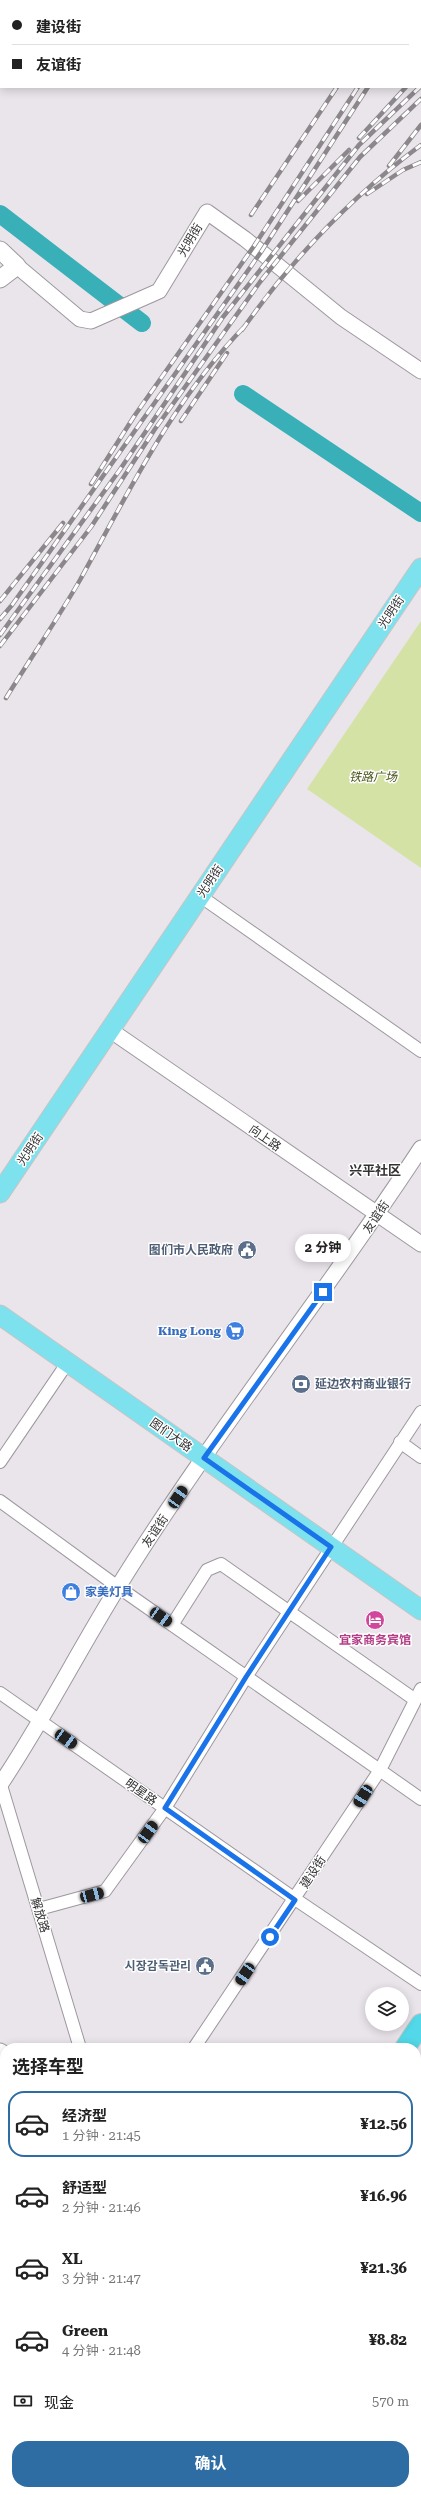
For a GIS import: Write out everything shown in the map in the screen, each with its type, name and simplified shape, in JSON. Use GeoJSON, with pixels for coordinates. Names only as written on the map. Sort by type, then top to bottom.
{"type":"FeatureCollection","features":[{"type":"Feature","properties":{"kind":"highway"},"geometry":{"type":"LineString","coordinates":[[408,2043],[421,2024]]}},
{"type":"Feature","properties":{"kind":"main road","name":"光明街"},"geometry":{"type":"LineString","coordinates":[[0,250],[17,266]]}},
{"type":"Feature","properties":{"kind":"main road"},"geometry":{"type":"LineString","coordinates":[[0,279],[17,266]]}},
{"type":"Feature","properties":{"kind":"main road","name":"光明街"},"geometry":{"type":"LineString","coordinates":[[0,1193],[200,896],[418,578]]}},
{"type":"Feature","properties":{"kind":"main road","name":"图们大路"},"geometry":{"type":"LineString","coordinates":[[0,1315],[421,1610]]}},
{"type":"Feature","properties":{"kind":"street","name":"光明街"},"geometry":{"type":"LineString","coordinates":[[17,266],[80,319],[91,321],[159,291],[207,212],[250,243],[341,317],[421,371]]}},
{"type":"Feature","properties":{"kind":"street"},"geometry":{"type":"LineString","coordinates":[[200,896],[421,1051]]}},
{"type":"Feature","properties":{"kind":"street","name":"向上路"},"geometry":{"type":"LineString","coordinates":[[110,1030],[421,1244]]}},
{"type":"Feature","properties":{"kind":"street","name":"友谊街"},"geometry":{"type":"LineString","coordinates":[[0,1784],[41,1722],[118,1587],[204,1458],[378,1215],[421,1148]]}},
{"type":"Feature","properties":{"kind":"street"},"geometry":{"type":"LineString","coordinates":[[0,1462],[68,1362]]}},
{"type":"Feature","properties":{"kind":"street"},"geometry":{"type":"LineString","coordinates":[[38,1910],[105,1891],[165,1808],[246,1677],[421,1412]]}},
{"type":"Feature","properties":{"kind":"street"},"geometry":{"type":"LineString","coordinates":[[400,1442],[421,1457]]}},
{"type":"Feature","properties":{"kind":"street"},"geometry":{"type":"LineString","coordinates":[[0,1501],[118,1587],[421,1799]]}},
{"type":"Feature","properties":{"kind":"street"},"geometry":{"type":"LineString","coordinates":[[172,1625],[208,1570],[221,1564],[289,1612],[418,1694]]}},
{"type":"Feature","properties":{"kind":"street","name":"明星路"},"geometry":{"type":"LineString","coordinates":[[0,1693],[295,1900],[421,1984]]}},
{"type":"Feature","properties":{"kind":"street","name":"建设街"},"geometry":{"type":"LineString","coordinates":[[197,2043],[295,1900],[380,1770],[418,1694]]}},
{"type":"Feature","properties":{"kind":"street","name":"解放路"},"geometry":{"type":"LineString","coordinates":[[0,1784],[78,2043]]}},
{"type":"Feature","properties":{"kind":"green space","name":"铁路广场"},"geometry":{"type":"Polygon","coordinates":[[[421,621],[421,868],[307,789],[421,621]]]}},
{"type":"Feature","properties":{"kind":"waterway"},"geometry":{"type":"LineString","coordinates":[[0,214],[142,323]]}},
{"type":"Feature","properties":{"kind":"waterway"},"geometry":{"type":"LineString","coordinates":[[243,394],[421,513]]}},
{"type":"Feature","properties":{"kind":"railway"},"geometry":{"type":"LineString","coordinates":[[251,215],[336,88]]}},
{"type":"Feature","properties":{"kind":"railway"},"geometry":{"type":"LineString","coordinates":[[91,484],[135,415],[254,246],[357,88]]}},
{"type":"Feature","properties":{"kind":"railway"},"geometry":{"type":"LineString","coordinates":[[0,619],[12,605],[261,252],[367,88]]}},
{"type":"Feature","properties":{"kind":"railway"},"geometry":{"type":"LineString","coordinates":[[359,138],[405,88]]}},
{"type":"Feature","properties":{"kind":"railway"},"geometry":{"type":"LineString","coordinates":[[0,635],[119,471],[223,317],[359,145],[419,88]]}},
{"type":"Feature","properties":{"kind":"railway"},"geometry":{"type":"LineString","coordinates":[[0,646],[91,527],[155,429],[260,282],[360,157],[421,99]]}},
{"type":"Feature","properties":{"kind":"railway"},"geometry":{"type":"LineString","coordinates":[[389,166],[421,125]]}},
{"type":"Feature","properties":{"kind":"railway"},"geometry":{"type":"LineString","coordinates":[[242,330],[281,278],[324,230],[371,186],[421,145]]}},
{"type":"Feature","properties":{"kind":"railway"},"geometry":{"type":"LineString","coordinates":[[298,201],[349,150]]}},
{"type":"Feature","properties":{"kind":"railway"},"geometry":{"type":"LineString","coordinates":[[367,194],[403,170],[421,162]]}},
{"type":"Feature","properties":{"kind":"railway"},"geometry":{"type":"LineString","coordinates":[[6,698],[80,580],[135,480],[174,415],[219,355],[245,326]]}},
{"type":"Feature","properties":{"kind":"railway"},"geometry":{"type":"LineString","coordinates":[[181,421],[227,353]]}},
{"type":"Feature","properties":{"kind":"railway"},"geometry":{"type":"LineString","coordinates":[[0,601],[63,523]]}},
{"type":"Feature","properties":{"kind":"place","name":"图们市人民政府"},"geometry":{"type":"Point","coordinates":[247,1250]}},
{"type":"Feature","properties":{"kind":"place","name":"King Long"},"geometry":{"type":"Point","coordinates":[235,1331]}},
{"type":"Feature","properties":{"kind":"place","name":"延边农村商业银行"},"geometry":{"type":"Point","coordinates":[301,1384]}},
{"type":"Feature","properties":{"kind":"place","name":"家美灯具"},"geometry":{"type":"Point","coordinates":[71,1592]}},
{"type":"Feature","properties":{"kind":"place","name":"宜家商务宾馆"},"geometry":{"type":"Point","coordinates":[375,1620]}},
{"type":"Feature","properties":{"kind":"place","name":"시장감독관리"},"geometry":{"type":"Point","coordinates":[205,1966]}},
{"type":"Feature","properties":{"kind":"district","name":"兴平社区"},"geometry":{"type":"Point","coordinates":[375,1170]}},
{"type":"Feature","properties":{"kind":"route"},"geometry":{"type":"LineString","coordinates":[[270,1937],[295,1900],[165,1808],[246,1677],[331,1547],[204,1458],[323,1292]]}}]}
